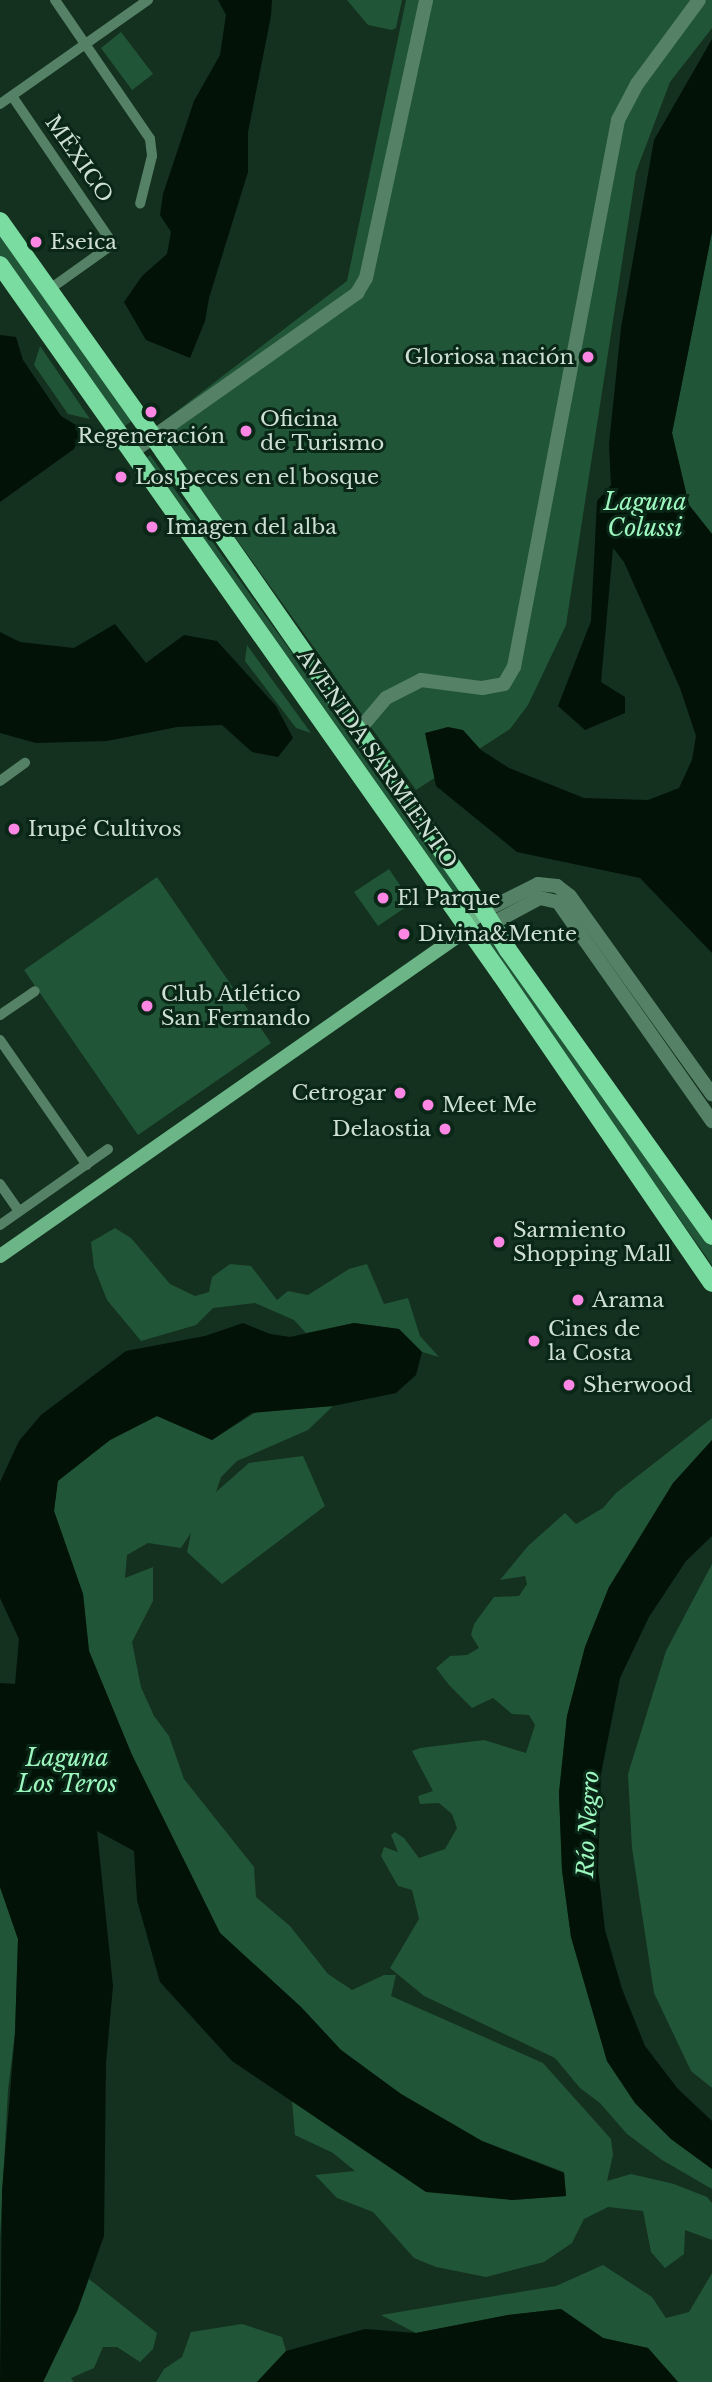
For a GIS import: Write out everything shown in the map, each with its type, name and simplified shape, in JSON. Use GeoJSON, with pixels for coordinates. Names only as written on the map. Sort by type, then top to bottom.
{"type":"FeatureCollection","features":[{"type":"Feature","properties":{"kind":"main road","name":"AVENIDA SARMIENTO"},"geometry":{"type":"LineString","coordinates":[[0,221],[712,1236]]}},
{"type":"Feature","properties":{"kind":"main road","name":"AVENIDA SARMIENTO"},"geometry":{"type":"LineString","coordinates":[[0,265],[712,1283]]}},
{"type":"Feature","properties":{"kind":"main road"},"geometry":{"type":"LineString","coordinates":[[0,1256],[488,918]]}},
{"type":"Feature","properties":{"kind":"street"},"geometry":{"type":"LineString","coordinates":[[55,0],[150,139],[152,156],[141,204]]}},
{"type":"Feature","properties":{"kind":"street"},"geometry":{"type":"LineString","coordinates":[[0,104],[148,0]]}},
{"type":"Feature","properties":{"kind":"street"},"geometry":{"type":"LineString","coordinates":[[132,452],[357,293],[366,278],[426,0]]}},
{"type":"Feature","properties":{"kind":"street"},"geometry":{"type":"LineString","coordinates":[[358,731],[386,698],[421,680],[482,688],[503,684],[514,667],[618,120],[637,84],[699,0]]}},
{"type":"Feature","properties":{"kind":"street","name":"MÉXICO"},"geometry":{"type":"LineString","coordinates":[[12,96],[113,244],[47,291]]}},
{"type":"Feature","properties":{"kind":"street"},"geometry":{"type":"LineString","coordinates":[[0,781],[25,764]]}},
{"type":"Feature","properties":{"kind":"street"},"geometry":{"type":"LineString","coordinates":[[488,918],[528,886],[557,886],[570,897],[712,1121]]}},
{"type":"Feature","properties":{"kind":"street"},"geometry":{"type":"LineString","coordinates":[[0,1015],[35,991]]}},
{"type":"Feature","properties":{"kind":"street"},"geometry":{"type":"LineString","coordinates":[[658,1033],[712,1094]]}},
{"type":"Feature","properties":{"kind":"street"},"geometry":{"type":"LineString","coordinates":[[0,1040],[87,1165]]}},
{"type":"Feature","properties":{"kind":"street"},"geometry":{"type":"LineString","coordinates":[[0,1225],[108,1149]]}},
{"type":"Feature","properties":{"kind":"street"},"geometry":{"type":"LineString","coordinates":[[0,1184],[19,1211]]}},
{"type":"Feature","properties":{"kind":"green space"},"geometry":{"type":"Polygon","coordinates":[[[347,0],[402,0],[396,28],[392,30],[368,25],[347,0]]]}},
{"type":"Feature","properties":{"kind":"green space"},"geometry":{"type":"Polygon","coordinates":[[[406,0],[712,0],[712,28],[670,82],[636,172],[566,625],[528,705],[510,729],[416,790],[156,427],[347,281],[406,0]]]}},
{"type":"Feature","properties":{"kind":"green space"},"geometry":{"type":"Polygon","coordinates":[[[121,32],[153,74],[132,90],[101,48],[121,32]]]}},
{"type":"Feature","properties":{"kind":"green space"},"geometry":{"type":"Polygon","coordinates":[[[0,231],[133,420],[121,429],[0,256],[0,231]]]}},
{"type":"Feature","properties":{"kind":"green space"},"geometry":{"type":"Polygon","coordinates":[[[712,232],[712,534],[689,505],[672,433],[712,232]]]}},
{"type":"Feature","properties":{"kind":"green space"},"geometry":{"type":"Polygon","coordinates":[[[40,346],[90,419],[68,414],[34,365],[40,346]]]}},
{"type":"Feature","properties":{"kind":"green space"},"geometry":{"type":"Polygon","coordinates":[[[150,455],[475,908],[464,915],[145,459],[150,455]]]}},
{"type":"Feature","properties":{"kind":"green space"},"geometry":{"type":"Polygon","coordinates":[[[247,645],[311,733],[296,728],[245,661],[247,645]]]}},
{"type":"Feature","properties":{"kind":"green space","name":"El Parque"},"geometry":{"type":"Polygon","coordinates":[[[389,869],[412,903],[378,926],[354,892],[389,869]]]}},
{"type":"Feature","properties":{"kind":"green space","name":"Club Atlético San Fernando"},"geometry":{"type":"Polygon","coordinates":[[[157,877],[271,1043],[138,1135],[24,970],[157,877]]]}},
{"type":"Feature","properties":{"kind":"green space"},"geometry":{"type":"Polygon","coordinates":[[[493,936],[712,1244],[712,1265],[484,942],[493,936]]]}},
{"type":"Feature","properties":{"kind":"green space"},"geometry":{"type":"Polygon","coordinates":[[[115,1228],[131,1238],[170,1284],[195,1296],[209,1292],[212,1277],[230,1264],[251,1266],[277,1300],[288,1291],[308,1295],[349,1269],[367,1264],[384,1304],[408,1298],[420,1336],[439,1357],[422,1352],[399,1329],[354,1323],[306,1333],[294,1320],[255,1303],[213,1308],[196,1325],[141,1341],[107,1300],[94,1267],[91,1242],[115,1228]]]}},
{"type":"Feature","properties":{"kind":"green space"},"geometry":{"type":"Polygon","coordinates":[[[333,1406],[308,1430],[237,1461],[221,1477],[216,1492],[249,1463],[303,1456],[325,1506],[222,1584],[187,1552],[191,1533],[181,1548],[148,1543],[127,1555],[125,1578],[153,1567],[153,1601],[132,1642],[141,1687],[154,1716],[169,1736],[184,1779],[254,1867],[256,1897],[290,1926],[328,1974],[352,1990],[384,1975],[396,1975],[391,1996],[543,2063],[611,2139],[613,2155],[607,2181],[631,2174],[674,2184],[707,2197],[712,2203],[712,2240],[685,2230],[684,2254],[665,2268],[651,2252],[643,2211],[608,2207],[584,2219],[572,2243],[544,2262],[486,2277],[436,2267],[414,2258],[373,2212],[337,2198],[315,2175],[355,2171],[333,2153],[295,2135],[292,2101],[348,2138],[512,2200],[566,2196],[564,2172],[482,2141],[401,2094],[341,2050],[301,2007],[220,1933],[132,1755],[89,1651],[83,1594],[54,1511],[57,1481],[110,1440],[157,1416],[212,1440],[256,1412],[333,1406]]]}},
{"type":"Feature","properties":{"kind":"green space"},"geometry":{"type":"Polygon","coordinates":[[[712,1418],[712,1440],[609,1587],[585,1647],[567,1716],[559,1793],[562,1870],[571,1937],[607,2061],[635,2103],[671,2139],[712,2169],[712,2189],[662,2160],[627,2134],[600,2103],[580,2088],[555,2058],[424,1996],[390,1968],[419,1919],[412,1890],[398,1886],[381,1856],[384,1847],[398,1852],[391,1835],[395,1832],[404,1838],[419,1858],[445,1849],[457,1828],[452,1814],[439,1803],[420,1804],[418,1796],[433,1791],[412,1751],[484,1740],[526,1753],[535,1725],[529,1715],[512,1714],[493,1698],[472,1708],[436,1668],[450,1656],[467,1655],[479,1648],[471,1635],[474,1624],[494,1597],[519,1596],[527,1584],[525,1576],[500,1580],[528,1546],[565,1513],[576,1524],[603,1508],[616,1493],[712,1418]]]}},
{"type":"Feature","properties":{"kind":"green space"},"geometry":{"type":"Polygon","coordinates":[[[712,1564],[712,2088],[691,2071],[654,1993],[632,1848],[628,1774],[666,1651],[712,1564]]]}},
{"type":"Feature","properties":{"kind":"green space"},"geometry":{"type":"Polygon","coordinates":[[[0,1887],[18,1939],[15,2033],[8,2090],[0,2239],[0,1887]]]}},
{"type":"Feature","properties":{"kind":"green space"},"geometry":{"type":"Polygon","coordinates":[[[603,2265],[652,2297],[666,2318],[689,2312],[712,2273],[712,2382],[678,2382],[648,2348],[603,2338],[561,2309],[508,2315],[416,2333],[381,2315],[556,2286],[603,2265]]]}},
{"type":"Feature","properties":{"kind":"green space"},"geometry":{"type":"Polygon","coordinates":[[[89,2279],[157,2333],[153,2349],[140,2362],[117,2347],[103,2347],[94,2368],[71,2378],[74,2382],[43,2382],[77,2312],[89,2279]]]}},
{"type":"Feature","properties":{"kind":"green space"},"geometry":{"type":"Polygon","coordinates":[[[242,2324],[282,2337],[286,2351],[257,2382],[156,2382],[164,2369],[182,2357],[191,2332],[242,2324]]]}},
{"type":"Feature","properties":{"kind":"water"},"geometry":{"type":"Polygon","coordinates":[[[218,0],[272,0],[271,16],[248,132],[248,172],[209,298],[205,321],[190,358],[146,340],[124,302],[142,276],[167,254],[171,232],[160,215],[163,194],[194,101],[220,55],[226,15],[218,0]]]}},
{"type":"Feature","properties":{"kind":"water","name":"Laguna Colussi"},"geometry":{"type":"Polygon","coordinates":[[[712,39],[712,232],[672,433],[689,505],[712,534],[712,953],[640,878],[517,852],[436,786],[425,733],[448,727],[463,730],[481,750],[509,768],[584,798],[648,800],[679,788],[692,760],[696,736],[680,688],[624,562],[613,548],[601,682],[625,697],[625,713],[585,730],[558,706],[591,621],[597,501],[611,485],[609,444],[621,328],[654,140],[712,39]]]}},
{"type":"Feature","properties":{"kind":"water"},"geometry":{"type":"Polygon","coordinates":[[[0,335],[16,337],[23,360],[61,416],[84,430],[74,449],[0,502],[0,335]]]}},
{"type":"Feature","properties":{"kind":"water"},"geometry":{"type":"Polygon","coordinates":[[[115,624],[146,663],[184,635],[217,641],[276,706],[293,738],[278,757],[252,752],[222,725],[177,727],[107,741],[36,743],[0,733],[0,632],[20,642],[74,648],[115,624]]]}},
{"type":"Feature","properties":{"kind":"water","name":"Laguna Los Teros"},"geometry":{"type":"Polygon","coordinates":[[[243,1323],[270,1334],[290,1337],[354,1323],[399,1329],[422,1352],[416,1375],[396,1393],[333,1406],[252,1413],[212,1440],[157,1416],[110,1440],[58,1481],[54,1511],[83,1594],[89,1651],[132,1755],[220,1933],[301,2007],[341,2050],[401,2094],[482,2141],[564,2173],[566,2196],[512,2200],[426,2192],[232,2061],[160,1982],[137,1900],[134,1851],[97,1831],[113,1986],[106,2063],[104,2236],[77,2311],[43,2382],[0,2382],[2,2190],[15,2033],[18,1939],[0,1887],[0,1683],[15,1684],[19,1639],[0,1598],[0,1482],[19,1441],[41,1415],[126,1351],[205,1336],[243,1323]]]}},
{"type":"Feature","properties":{"kind":"water","name":"Río Negro"},"geometry":{"type":"Polygon","coordinates":[[[712,1440],[712,1536],[686,1561],[649,1617],[620,1678],[601,1774],[598,1869],[605,1930],[622,1989],[645,2046],[678,2089],[712,2121],[712,2169],[671,2139],[635,2103],[607,2061],[571,1937],[562,1870],[559,1793],[567,1716],[585,1647],[609,1587],[673,1483],[712,1440]]]}},
{"type":"Feature","properties":{"kind":"water"},"geometry":{"type":"Polygon","coordinates":[[[561,2309],[603,2338],[648,2348],[678,2382],[257,2382],[286,2351],[365,2329],[416,2333],[508,2315],[561,2309]]]}},
{"type":"Feature","properties":{"kind":"place","name":"Eseica"},"geometry":{"type":"Point","coordinates":[36,242]}},
{"type":"Feature","properties":{"kind":"place","name":"Gloriosa nación"},"geometry":{"type":"Point","coordinates":[588,357]}},
{"type":"Feature","properties":{"kind":"place","name":"Regeneración"},"geometry":{"type":"Point","coordinates":[151,412]}},
{"type":"Feature","properties":{"kind":"place","name":"Oficina de Turismo"},"geometry":{"type":"Point","coordinates":[246,431]}},
{"type":"Feature","properties":{"kind":"place","name":"Los peces en el bosque"},"geometry":{"type":"Point","coordinates":[121,477]}},
{"type":"Feature","properties":{"kind":"place","name":"Imagen del alba"},"geometry":{"type":"Point","coordinates":[152,527]}},
{"type":"Feature","properties":{"kind":"place","name":"Irupé Cultivos"},"geometry":{"type":"Point","coordinates":[14,829]}},
{"type":"Feature","properties":{"kind":"place","name":"El Parque"},"geometry":{"type":"Point","coordinates":[383,898]}},
{"type":"Feature","properties":{"kind":"place","name":"Divina&Mente"},"geometry":{"type":"Point","coordinates":[404,934]}},
{"type":"Feature","properties":{"kind":"place","name":"Club Atlético San Fernando"},"geometry":{"type":"Point","coordinates":[147,1006]}},
{"type":"Feature","properties":{"kind":"place","name":"Cetrogar"},"geometry":{"type":"Point","coordinates":[400,1093]}},
{"type":"Feature","properties":{"kind":"place","name":"Meet Me"},"geometry":{"type":"Point","coordinates":[428,1105]}},
{"type":"Feature","properties":{"kind":"place","name":"Delaostia"},"geometry":{"type":"Point","coordinates":[445,1129]}},
{"type":"Feature","properties":{"kind":"place","name":"Sarmiento Shopping Mall"},"geometry":{"type":"Point","coordinates":[499,1242]}},
{"type":"Feature","properties":{"kind":"place","name":"Arama"},"geometry":{"type":"Point","coordinates":[578,1300]}},
{"type":"Feature","properties":{"kind":"place","name":"Cines de la Costa"},"geometry":{"type":"Point","coordinates":[534,1341]}},
{"type":"Feature","properties":{"kind":"place","name":"Sherwood"},"geometry":{"type":"Point","coordinates":[569,1385]}}]}
